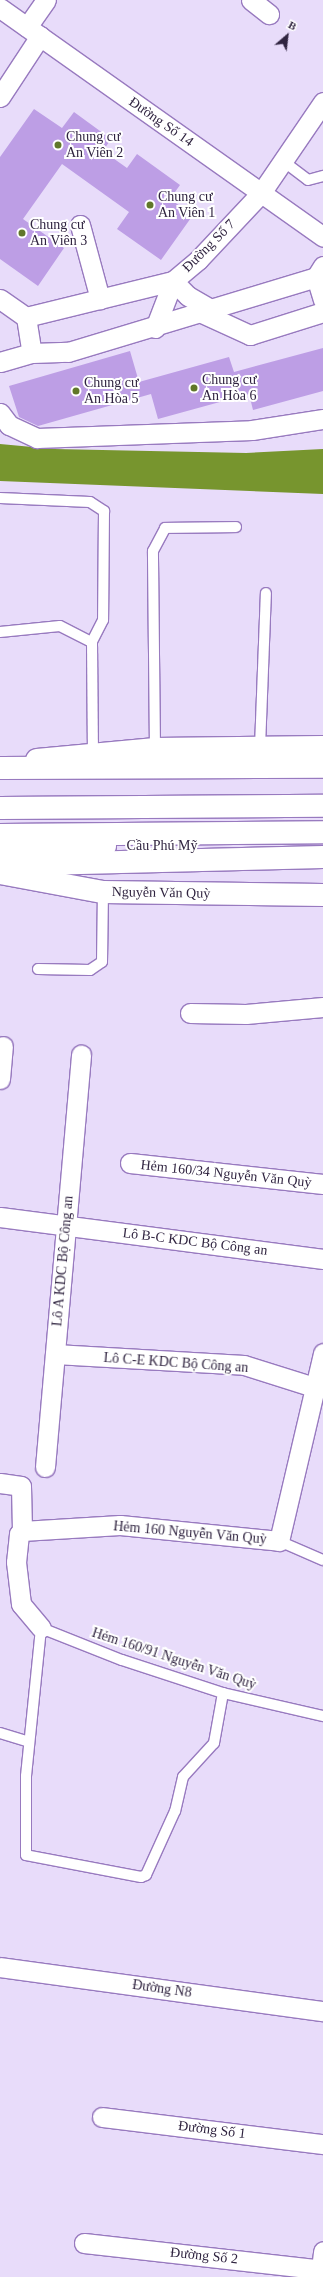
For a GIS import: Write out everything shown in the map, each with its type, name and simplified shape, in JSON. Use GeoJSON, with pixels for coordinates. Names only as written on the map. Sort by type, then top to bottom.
{"type":"FeatureCollection","features":[{"type":"Feature","properties":{"kind":"main road"},"geometry":{"type":"LineString","coordinates":[[0,768],[88,762],[155,749],[323,747]]}},
{"type":"Feature","properties":{"kind":"main road"},"geometry":{"type":"LineString","coordinates":[[0,765],[88,762],[323,767]]}},
{"type":"Feature","properties":{"kind":"main road"},"geometry":{"type":"LineString","coordinates":[[0,799],[323,799]]}},
{"type":"Feature","properties":{"kind":"main road"},"geometry":{"type":"LineString","coordinates":[[0,808],[323,806]]}},
{"type":"Feature","properties":{"kind":"main road","name":"Cầu Phú Mỹ"},"geometry":{"type":"LineString","coordinates":[[0,835],[323,832]]}},
{"type":"Feature","properties":{"kind":"main road","name":"Cầu Phú Mỹ"},"geometry":{"type":"LineString","coordinates":[[0,846],[323,845]]}},
{"type":"Feature","properties":{"kind":"main road","name":"Cầu Phú Mỹ"},"geometry":{"type":"LineString","coordinates":[[0,865],[80,861],[323,857]]}},
{"type":"Feature","properties":{"kind":"main road","name":"Nguyễn Văn Quỳ"},"geometry":{"type":"LineString","coordinates":[[0,873],[103,892],[323,895]]}},
{"type":"Feature","properties":{"kind":"street"},"geometry":{"type":"LineString","coordinates":[[0,96],[34,31],[46,0]]}},
{"type":"Feature","properties":{"kind":"street"},"geometry":{"type":"LineString","coordinates":[[251,0],[269,14]]}},
{"type":"Feature","properties":{"kind":"street","name":"Đường Số 14"},"geometry":{"type":"LineString","coordinates":[[0,8],[323,237]]}},
{"type":"Feature","properties":{"kind":"street","name":"Đường Số 7"},"geometry":{"type":"LineString","coordinates":[[26,317],[173,280],[198,260],[261,193],[323,102]]}},
{"type":"Feature","properties":{"kind":"street"},"geometry":{"type":"LineString","coordinates":[[80,225],[100,299]]}},
{"type":"Feature","properties":{"kind":"street"},"geometry":{"type":"LineString","coordinates":[[0,362],[32,353],[68,352],[155,328],[319,271],[323,300]]}},
{"type":"Feature","properties":{"kind":"street"},"geometry":{"type":"LineString","coordinates":[[155,328],[173,280],[188,296],[207,311],[250,335],[323,312]]}},
{"type":"Feature","properties":{"kind":"street"},"geometry":{"type":"LineString","coordinates":[[0,299],[26,317],[32,353]]}},
{"type":"Feature","properties":{"kind":"street"},"geometry":{"type":"LineString","coordinates":[[0,413],[9,424],[37,438],[252,430],[323,419]]}},
{"type":"Feature","properties":{"kind":"street"},"geometry":{"type":"LineString","coordinates":[[190,1013],[246,1014],[323,1007]]}},
{"type":"Feature","properties":{"kind":"street"},"geometry":{"type":"LineString","coordinates":[[0,1079],[3,1046]]}},
{"type":"Feature","properties":{"kind":"street","name":"Lô A KDC Bộ Công an"},"geometry":{"type":"LineString","coordinates":[[45,1468],[81,1055]]}},
{"type":"Feature","properties":{"kind":"street","name":"Hẻm 160/34 Nguyễn Văn Quỳ"},"geometry":{"type":"LineString","coordinates":[[130,1163],[323,1184]]}},
{"type":"Feature","properties":{"kind":"street","name":"Lô B-C KDC Bộ Công an"},"geometry":{"type":"LineString","coordinates":[[0,1217],[323,1259]]}},
{"type":"Feature","properties":{"kind":"street","name":"Hẻm 160 Nguyễn Văn Quỳ"},"geometry":{"type":"LineString","coordinates":[[22,1531],[120,1525],[279,1541],[317,1388],[323,1353]]}},
{"type":"Feature","properties":{"kind":"street","name":"Lô C-E KDC Bộ Công an"},"geometry":{"type":"LineString","coordinates":[[55,1354],[244,1365],[317,1388]]}},
{"type":"Feature","properties":{"kind":"street"},"geometry":{"type":"LineString","coordinates":[[0,1483],[21,1486],[22,1531],[19,1534],[16,1562],[21,1604],[41,1628]]}},
{"type":"Feature","properties":{"kind":"street","name":"Đường N8"},"geometry":{"type":"LineString","coordinates":[[0,1967],[323,2011]]}},
{"type":"Feature","properties":{"kind":"street","name":"Đường Số 1"},"geometry":{"type":"LineString","coordinates":[[102,2117],[323,2144]]}},
{"type":"Feature","properties":{"kind":"street","name":"Đường Số 2"},"geometry":{"type":"LineString","coordinates":[[84,2243],[322,2267]]}},
{"type":"Feature","properties":{"kind":"lane"},"geometry":{"type":"LineString","coordinates":[[283,161],[308,180],[323,176]]}},
{"type":"Feature","properties":{"kind":"lane"},"geometry":{"type":"LineString","coordinates":[[0,498],[90,502],[104,511],[103,620],[92,642],[88,762]]}},
{"type":"Feature","properties":{"kind":"lane"},"geometry":{"type":"LineString","coordinates":[[155,749],[153,551],[165,528],[236,527]]}},
{"type":"Feature","properties":{"kind":"lane"},"geometry":{"type":"LineString","coordinates":[[260,747],[266,593]]}},
{"type":"Feature","properties":{"kind":"lane"},"geometry":{"type":"LineString","coordinates":[[0,632],[60,626],[92,642]]}},
{"type":"Feature","properties":{"kind":"lane"},"geometry":{"type":"LineString","coordinates":[[38,969],[90,970],[102,962],[103,892]]}},
{"type":"Feature","properties":{"kind":"lane"},"geometry":{"type":"LineString","coordinates":[[279,1541],[323,1560]]}},
{"type":"Feature","properties":{"kind":"lane"},"geometry":{"type":"LineString","coordinates":[[41,1628],[29,1742],[26,1855],[141,1877],[150,1870],[166,1832],[182,1777],[214,1743],[223,1693]]}},
{"type":"Feature","properties":{"kind":"lane","name":"Hẻm 160/91 Nguyễn Văn Quỳ"},"geometry":{"type":"LineString","coordinates":[[41,1628],[122,1660],[223,1693],[323,1716]]}},
{"type":"Feature","properties":{"kind":"lane"},"geometry":{"type":"LineString","coordinates":[[0,1733],[29,1742]]}},
{"type":"Feature","properties":{"kind":"shaded area"},"geometry":{"type":"Polygon","coordinates":[[[0,444],[54,449],[246,453],[323,449],[323,494],[0,481],[0,444]]]}},
{"type":"Feature","properties":{"kind":"building"},"geometry":{"type":"Polygon","coordinates":[[[34,109],[62,128],[74,112],[111,139],[103,151],[127,168],[137,154],[180,185],[170,199],[193,215],[161,260],[117,229],[129,212],[62,164],[23,219],[64,248],[38,286],[0,259],[0,157],[34,109]]]}},
{"type":"Feature","properties":{"kind":"building"},"geometry":{"type":"Polygon","coordinates":[[[323,348],[323,391],[253,410],[249,394],[158,419],[151,394],[38,426],[19,417],[9,386],[130,351],[139,382],[229,357],[234,372],[323,348]]]}},
{"type":"Feature","properties":{"kind":"place","name":"Chung cư An Viên 2"},"geometry":{"type":"Point","coordinates":[58,145]}},
{"type":"Feature","properties":{"kind":"place","name":"Chung cư An Viên 1"},"geometry":{"type":"Point","coordinates":[150,205]}},
{"type":"Feature","properties":{"kind":"place","name":"Chung cư An Viên 3"},"geometry":{"type":"Point","coordinates":[22,233]}},
{"type":"Feature","properties":{"kind":"place","name":"Chung cư An Hòa 6"},"geometry":{"type":"Point","coordinates":[194,388]}},
{"type":"Feature","properties":{"kind":"place","name":"Chung cư An Hòa 5"},"geometry":{"type":"Point","coordinates":[76,391]}}]}
